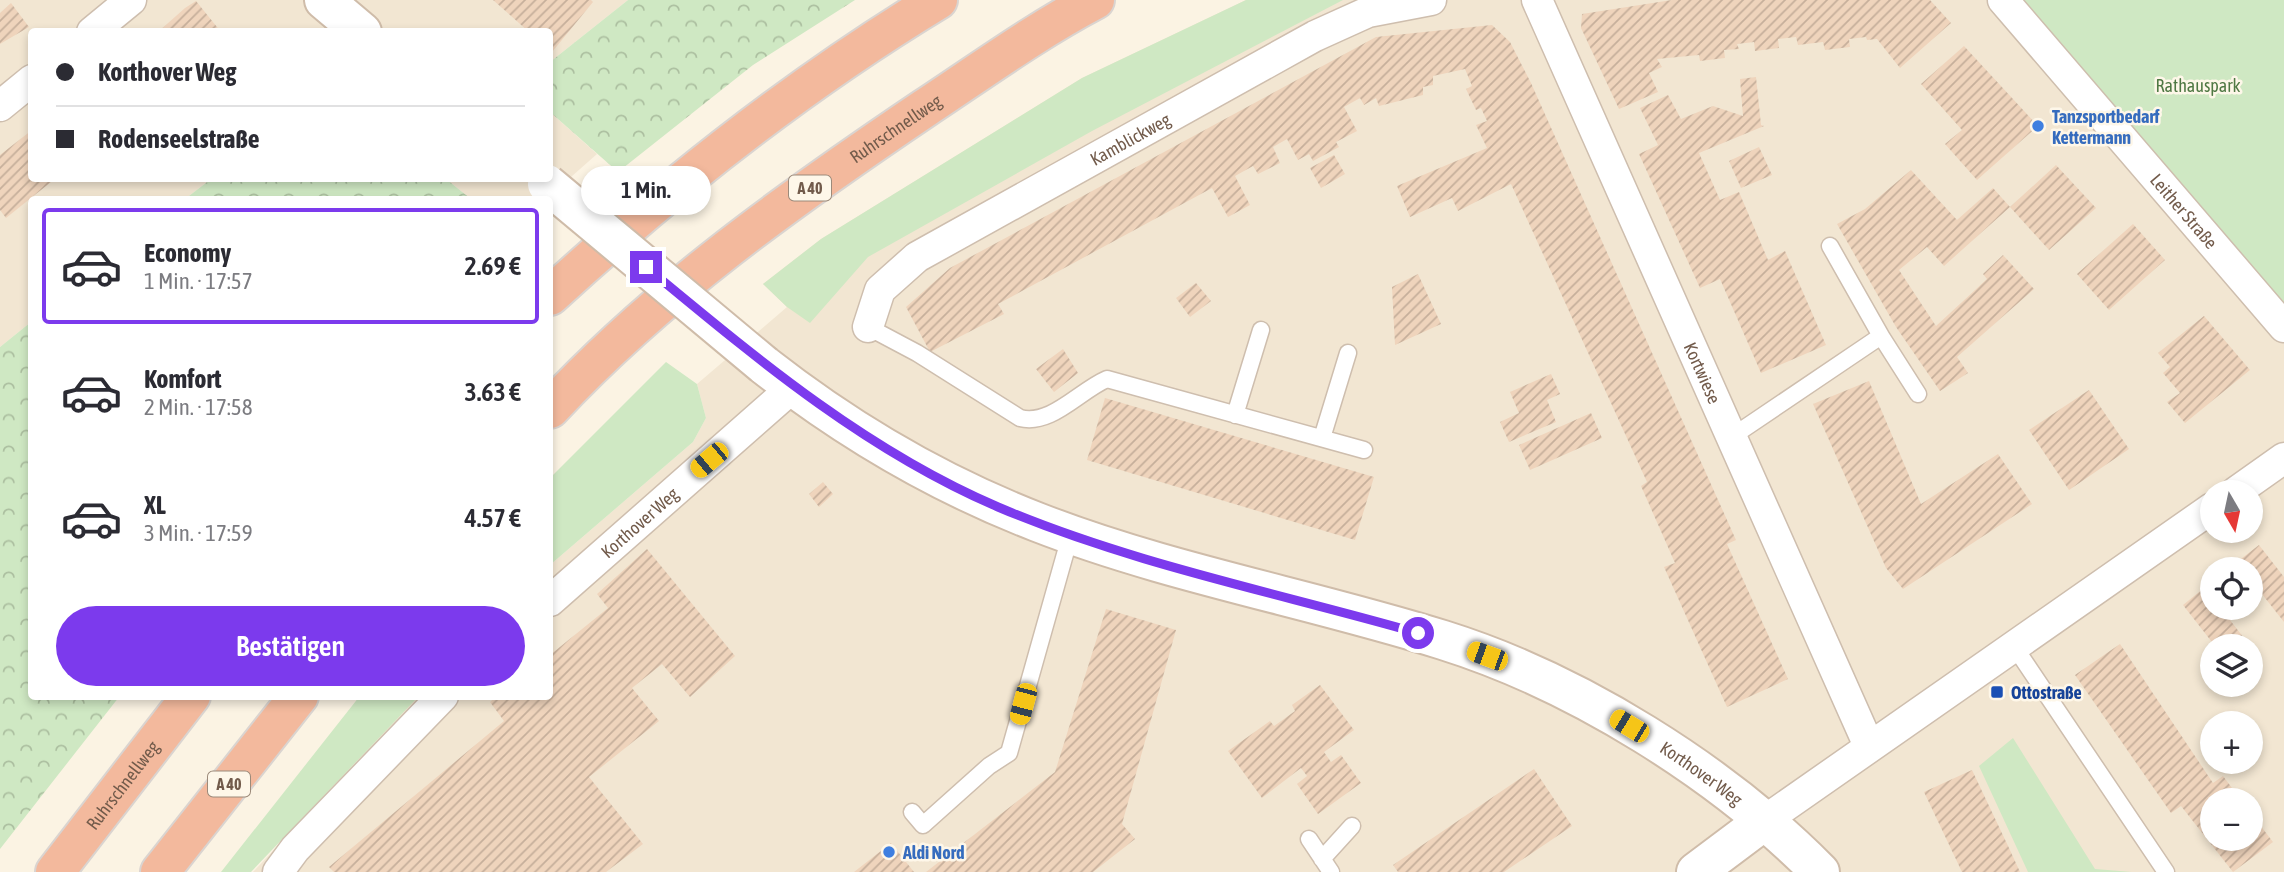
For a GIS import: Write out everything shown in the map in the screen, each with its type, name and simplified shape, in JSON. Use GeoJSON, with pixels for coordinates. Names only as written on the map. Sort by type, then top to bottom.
{"type":"FeatureCollection","features":[{"type":"Feature","properties":{"kind":"highway"},"geometry":{"type":"LineString","coordinates":[[553,293],[605,245],[802,90],[938,0]]}},
{"type":"Feature","properties":{"kind":"highway","name":"Ruhrschnellweg"},"geometry":{"type":"LineString","coordinates":[[553,406],[645,319],[739,241],[852,158],[1095,0]]}},
{"type":"Feature","properties":{"kind":"highway","name":"Ruhrschnellweg"},"geometry":{"type":"LineString","coordinates":[[55,872],[188,700]]}},
{"type":"Feature","properties":{"kind":"highway","name":"A 40"},"geometry":{"type":"LineString","coordinates":[[160,872],[296,700]]}},
{"type":"Feature","properties":{"kind":"main road"},"geometry":{"type":"LineString","coordinates":[[324,0],[357,28]]}},
{"type":"Feature","properties":{"kind":"main road"},"geometry":{"type":"LineString","coordinates":[[544,182],[778,376]]}},
{"type":"Feature","properties":{"kind":"main road","name":"Korthover Weg"},"geometry":{"type":"LineString","coordinates":[[778,376],[900,457],[965,491],[1041,524],[1132,554],[1445,641],[1529,672],[1596,705],[1646,736],[1764,821],[1820,872]]}},
{"type":"Feature","properties":{"kind":"main road"},"geometry":{"type":"LineString","coordinates":[[1696,872],[1764,821]]}},
{"type":"Feature","properties":{"kind":"street"},"geometry":{"type":"LineString","coordinates":[[97,28],[131,0]]}},
{"type":"Feature","properties":{"kind":"street","name":"Kamblickweg"},"geometry":{"type":"LineString","coordinates":[[868,327],[880,289],[917,257],[1315,36],[1367,12],[1431,0]]}},
{"type":"Feature","properties":{"kind":"street","name":"Kortwiese"},"geometry":{"type":"LineString","coordinates":[[1537,0],[1869,746]]}},
{"type":"Feature","properties":{"kind":"street","name":"Leither Straße"},"geometry":{"type":"LineString","coordinates":[[2003,0],[2284,327]]}},
{"type":"Feature","properties":{"kind":"street"},"geometry":{"type":"LineString","coordinates":[[0,106],[28,83]]}},
{"type":"Feature","properties":{"kind":"street","name":"Korthover Weg"},"geometry":{"type":"LineString","coordinates":[[553,597],[778,376]]}},
{"type":"Feature","properties":{"kind":"street"},"geometry":{"type":"LineString","coordinates":[[2253,480],[2284,458]]}},
{"type":"Feature","properties":{"kind":"street"},"geometry":{"type":"LineString","coordinates":[[1764,821],[2200,516]]}},
{"type":"Feature","properties":{"kind":"street"},"geometry":{"type":"LineString","coordinates":[[278,872],[295,849],[439,700]]}},
{"type":"Feature","properties":{"kind":"lane"},"geometry":{"type":"LineString","coordinates":[[1830,246],[1881,336],[1918,394]]}},
{"type":"Feature","properties":{"kind":"lane"},"geometry":{"type":"LineString","coordinates":[[868,327],[917,353],[1020,418],[1031,421],[1043,418],[1107,379],[1364,450]]}},
{"type":"Feature","properties":{"kind":"lane"},"geometry":{"type":"LineString","coordinates":[[1235,415],[1261,330]]}},
{"type":"Feature","properties":{"kind":"lane"},"geometry":{"type":"LineString","coordinates":[[1730,438],[1881,336]]}},
{"type":"Feature","properties":{"kind":"lane"},"geometry":{"type":"LineString","coordinates":[[1322,438],[1348,353]]}},
{"type":"Feature","properties":{"kind":"lane"},"geometry":{"type":"LineString","coordinates":[[912,813],[923,825],[989,766],[1009,753],[1071,533]]}},
{"type":"Feature","properties":{"kind":"lane"},"geometry":{"type":"LineString","coordinates":[[2014,646],[2166,872]]}},
{"type":"Feature","properties":{"kind":"lane"},"geometry":{"type":"LineString","coordinates":[[1309,839],[1326,865],[1352,826]]}},
{"type":"Feature","properties":{"kind":"shaded area"},"geometry":{"type":"Polygon","coordinates":[[[0,0],[628,0],[553,60],[553,28],[28,28],[28,182],[207,182],[189,196],[28,196],[28,324],[0,347],[0,0]]]}},
{"type":"Feature","properties":{"kind":"shaded area"},"geometry":{"type":"Polygon","coordinates":[[[1246,0],[2284,0],[2284,872],[253,872],[414,700],[553,700],[553,562],[693,442],[706,418],[697,384],[787,307],[763,284],[821,239],[1082,78],[1246,0]]]}},
{"type":"Feature","properties":{"kind":"shaded area"},"geometry":{"type":"Polygon","coordinates":[[[553,115],[597,154],[549,196],[467,196],[450,182],[553,182],[553,115]]]}},
{"type":"Feature","properties":{"kind":"green space"},"geometry":{"type":"Polygon","coordinates":[[[628,0],[855,0],[753,65],[618,172],[553,115],[553,60],[628,0]]]}},
{"type":"Feature","properties":{"kind":"green space"},"geometry":{"type":"Polygon","coordinates":[[[1246,0],[1343,0],[1092,131],[868,257],[810,323],[787,307],[763,284],[821,239],[1082,78],[1246,0]]]}},
{"type":"Feature","properties":{"kind":"green space","name":"Rathauspark"},"geometry":{"type":"Polygon","coordinates":[[[2016,0],[2284,0],[2284,316],[2016,0]]]}},
{"type":"Feature","properties":{"kind":"green space"},"geometry":{"type":"Polygon","coordinates":[[[207,182],[450,182],[467,196],[189,196],[207,182]]]}},
{"type":"Feature","properties":{"kind":"green space"},"geometry":{"type":"Polygon","coordinates":[[[28,324],[28,700],[117,700],[0,849],[0,347],[28,324]]]}},
{"type":"Feature","properties":{"kind":"green space"},"geometry":{"type":"Polygon","coordinates":[[[666,362],[697,384],[706,418],[693,442],[553,562],[553,475],[666,362]]]}},
{"type":"Feature","properties":{"kind":"green space"},"geometry":{"type":"Polygon","coordinates":[[[357,700],[415,700],[251,872],[221,872],[357,700]]]}},
{"type":"Feature","properties":{"kind":"green space"},"geometry":{"type":"Polygon","coordinates":[[[2013,738],[2095,869],[2132,872],[2028,872],[1979,766],[2013,738]]]}},
{"type":"Feature","properties":{"kind":"building"},"geometry":{"type":"Polygon","coordinates":[[[493,0],[593,2],[553,51],[553,28],[524,28],[493,0]]]}},
{"type":"Feature","properties":{"kind":"building"},"geometry":{"type":"Polygon","coordinates":[[[1672,0],[1930,0],[1951,23],[1900,68],[1877,39],[1867,40],[1866,37],[1849,39],[1850,47],[1825,50],[1823,42],[1798,45],[1796,37],[1778,39],[1779,48],[1755,51],[1754,42],[1737,44],[1739,49],[1724,50],[1725,58],[1700,61],[1699,55],[1657,59],[1662,67],[1649,73],[1658,92],[1619,109],[1581,28],[1582,14],[1672,0]]]}},
{"type":"Feature","properties":{"kind":"building"},"geometry":{"type":"Polygon","coordinates":[[[196,1],[218,28],[162,28],[196,1]]]}},
{"type":"Feature","properties":{"kind":"building"},"geometry":{"type":"Polygon","coordinates":[[[11,3],[29,27],[0,44],[0,13],[11,3]]]}},
{"type":"Feature","properties":{"kind":"building"},"geometry":{"type":"Polygon","coordinates":[[[1492,25],[1510,42],[1531,83],[1736,540],[1727,544],[1788,679],[1727,707],[1664,567],[1675,563],[1641,486],[1647,482],[1511,184],[1458,211],[1452,198],[1410,217],[1397,186],[1487,148],[1476,125],[1487,121],[1481,108],[1476,110],[1466,89],[1472,86],[1465,69],[1433,76],[1433,85],[1423,87],[1423,95],[1379,106],[1376,98],[1364,105],[1360,98],[1344,107],[1357,131],[1336,142],[1339,147],[1313,161],[1309,154],[1298,160],[1287,139],[1273,147],[1280,163],[1258,174],[1253,166],[1235,176],[1250,205],[1228,217],[1212,188],[998,304],[1004,314],[930,352],[906,307],[950,268],[1376,37],[1492,25]]]}},
{"type":"Feature","properties":{"kind":"building"},"geometry":{"type":"Polygon","coordinates":[[[1964,46],[2038,126],[1977,180],[1945,144],[1962,130],[1921,84],[1964,46]]]}},
{"type":"Feature","properties":{"kind":"building"},"geometry":{"type":"Polygon","coordinates":[[[1756,77],[1761,125],[1764,126],[1699,153],[1720,200],[1739,192],[1768,260],[1785,251],[1826,345],[1761,373],[1720,279],[1700,288],[1639,154],[1658,145],[1640,108],[1668,95],[1681,119],[1713,106],[1743,116],[1740,79],[1756,77]]]}},
{"type":"Feature","properties":{"kind":"building"},"geometry":{"type":"Polygon","coordinates":[[[28,133],[28,182],[51,182],[34,196],[28,196],[28,200],[6,218],[0,210],[0,155],[28,133]]]}},
{"type":"Feature","properties":{"kind":"building"},"geometry":{"type":"Polygon","coordinates":[[[1759,147],[1772,175],[1741,188],[1729,161],[1759,147]]]}},
{"type":"Feature","properties":{"kind":"building"},"geometry":{"type":"Polygon","coordinates":[[[1334,155],[1345,174],[1321,188],[1310,168],[1334,155]]]}},
{"type":"Feature","properties":{"kind":"building"},"geometry":{"type":"Polygon","coordinates":[[[2056,165],[2096,208],[2049,250],[2010,207],[2056,165]]]}},
{"type":"Feature","properties":{"kind":"building"},"geometry":{"type":"Polygon","coordinates":[[[1911,170],[1957,220],[1993,188],[2010,207],[1944,266],[1927,247],[1899,270],[1936,326],[1987,279],[1983,274],[2003,255],[2034,289],[1957,357],[1968,373],[1940,391],[1896,327],[1837,224],[1865,209],[1911,170]]]}},
{"type":"Feature","properties":{"kind":"building"},"geometry":{"type":"Polygon","coordinates":[[[2133,224],[2165,260],[2109,310],[2077,274],[2133,224]]]}},
{"type":"Feature","properties":{"kind":"building"},"geometry":{"type":"Polygon","coordinates":[[[1418,274],[1441,324],[1395,345],[1392,287],[1418,274]]]}},
{"type":"Feature","properties":{"kind":"building"},"geometry":{"type":"Polygon","coordinates":[[[1196,283],[1211,301],[1190,317],[1176,298],[1196,283]]]}},
{"type":"Feature","properties":{"kind":"building"},"geometry":{"type":"Polygon","coordinates":[[[2204,316],[2250,370],[2185,423],[2167,402],[2180,393],[2163,373],[2170,367],[2158,353],[2204,316]]]}},
{"type":"Feature","properties":{"kind":"building"},"geometry":{"type":"Polygon","coordinates":[[[1063,349],[1078,373],[1054,392],[1036,369],[1063,349]]]}},
{"type":"Feature","properties":{"kind":"building"},"geometry":{"type":"Polygon","coordinates":[[[1551,374],[1560,394],[1547,400],[1556,422],[1509,442],[1500,422],[1519,413],[1510,392],[1551,374]]]}},
{"type":"Feature","properties":{"kind":"building"},"geometry":{"type":"Polygon","coordinates":[[[1869,381],[1921,504],[1998,454],[2032,504],[1903,589],[1886,568],[1813,404],[1869,381]]]}},
{"type":"Feature","properties":{"kind":"building"},"geometry":{"type":"Polygon","coordinates":[[[2089,390],[2129,449],[2069,490],[2029,430],[2089,390]]]}},
{"type":"Feature","properties":{"kind":"building"},"geometry":{"type":"Polygon","coordinates":[[[1105,398],[1374,477],[1355,540],[1087,460],[1105,398]]]}},
{"type":"Feature","properties":{"kind":"building"},"geometry":{"type":"Polygon","coordinates":[[[1591,413],[1602,438],[1530,470],[1519,445],[1591,413]]]}},
{"type":"Feature","properties":{"kind":"building"},"geometry":{"type":"Polygon","coordinates":[[[823,482],[833,494],[819,507],[809,494],[823,482]]]}},
{"type":"Feature","properties":{"kind":"building"},"geometry":{"type":"Polygon","coordinates":[[[2259,545],[2284,577],[2284,622],[2263,595],[2263,557],[2243,557],[2259,545]]]}},
{"type":"Feature","properties":{"kind":"building"},"geometry":{"type":"Polygon","coordinates":[[[647,549],[735,656],[690,697],[662,664],[632,688],[659,721],[589,777],[643,844],[606,872],[334,872],[329,867],[504,721],[490,702],[492,700],[553,700],[553,653],[608,608],[597,594],[647,549]]]}},
{"type":"Feature","properties":{"kind":"building"},"geometry":{"type":"Polygon","coordinates":[[[2200,591],[2200,620],[2230,620],[2241,634],[2206,634],[2183,605],[2200,591]]]}},
{"type":"Feature","properties":{"kind":"building"},"geometry":{"type":"Polygon","coordinates":[[[1106,609],[1176,630],[1122,824],[1135,839],[1093,872],[926,872],[1055,772],[1106,609]]]}},
{"type":"Feature","properties":{"kind":"building"},"geometry":{"type":"Polygon","coordinates":[[[2120,644],[2200,764],[2200,774],[2207,774],[2213,783],[2223,776],[2232,788],[2200,788],[2200,830],[2181,806],[2171,813],[2075,675],[2120,644]]]}},
{"type":"Feature","properties":{"kind":"building"},"geometry":{"type":"Polygon","coordinates":[[[1320,685],[1354,730],[1324,752],[1331,762],[1341,755],[1361,783],[1318,814],[1297,784],[1307,776],[1301,768],[1262,798],[1228,751],[1270,721],[1274,726],[1284,719],[1295,711],[1292,705],[1320,685]]]}},
{"type":"Feature","properties":{"kind":"building"},"geometry":{"type":"Polygon","coordinates":[[[1534,769],[1572,826],[1504,872],[1398,872],[1393,865],[1534,769]]]}},
{"type":"Feature","properties":{"kind":"building"},"geometry":{"type":"Polygon","coordinates":[[[1972,770],[2020,872],[1962,872],[1924,792],[1972,770]]]}},
{"type":"Feature","properties":{"kind":"building"},"geometry":{"type":"Polygon","coordinates":[[[2263,829],[2273,842],[2263,850],[2263,829]]]}},
{"type":"Feature","properties":{"kind":"building","name":"Aldi Nord"},"geometry":{"type":"Polygon","coordinates":[[[891,843],[914,872],[854,872],[891,843]]]}},
{"type":"Feature","properties":{"kind":"building"},"geometry":{"type":"Polygon","coordinates":[[[2216,851],[2261,851],[2233,872],[2216,851]]]}},
{"type":"Feature","properties":{"kind":"place","name":"Tanzsportbedarf Kettermann"},"geometry":{"type":"Point","coordinates":[2038,126]}},
{"type":"Feature","properties":{"kind":"place","name":"Ottostraße"},"geometry":{"type":"Point","coordinates":[1997,692]}},
{"type":"Feature","properties":{"kind":"place","name":"Aldi Nord"},"geometry":{"type":"Point","coordinates":[889,852]}},
{"type":"Feature","properties":{"kind":"route"},"geometry":{"type":"LineString","coordinates":[[646,267],[764,365],[829,413],[900,457],[996,506],[1132,554],[1418,633]]}}]}
